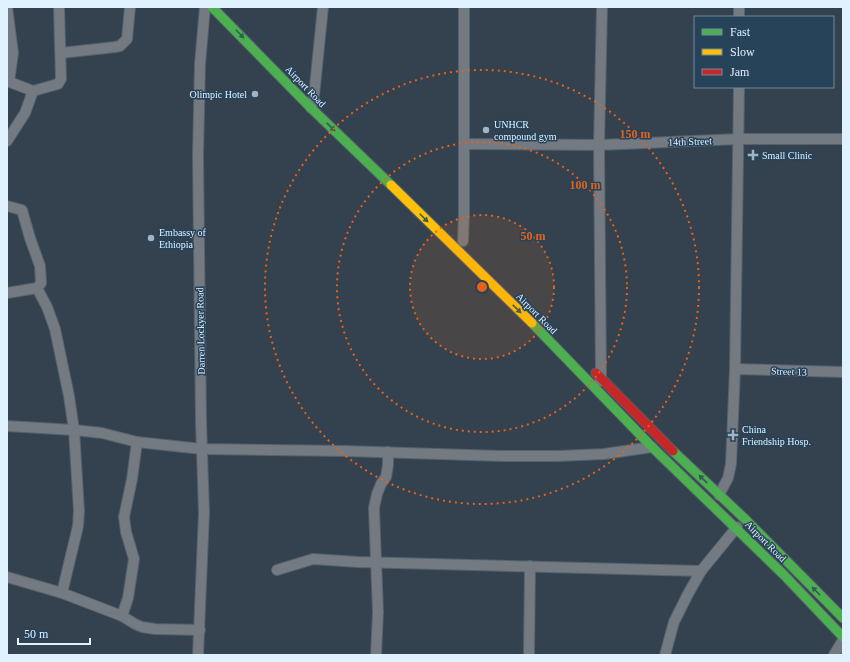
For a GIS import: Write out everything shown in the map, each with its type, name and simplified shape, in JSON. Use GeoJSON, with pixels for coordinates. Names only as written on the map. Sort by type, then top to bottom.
{"type":"FeatureCollection","features":[{"type":"Feature","properties":{"kind":"main road","name":"Airport Road"},"geometry":{"type":"LineString","coordinates":[[212,7],[311,108],[532,323],[652,447],[736,527],[843,637]]}},
{"type":"Feature","properties":{"kind":"main road","name":"Airport Road"},"geometry":{"type":"LineString","coordinates":[[304,85],[324,106]]}},
{"type":"Feature","properties":{"kind":"main road"},"geometry":{"type":"LineString","coordinates":[[452,230],[466,244]]}},
{"type":"Feature","properties":{"kind":"main road","name":"Airport Road"},"geometry":{"type":"LineString","coordinates":[[591,368],[664,442],[842,615]]}},
{"type":"Feature","properties":{"kind":"street"},"geometry":{"type":"LineString","coordinates":[[7,7],[13,53],[8,81],[33,91],[58,84],[61,79],[59,7]]}},
{"type":"Feature","properties":{"kind":"street"},"geometry":{"type":"LineString","coordinates":[[61,53],[120,46],[127,40],[130,7]]}},
{"type":"Feature","properties":{"kind":"street","name":"Darren Lockyer Road"},"geometry":{"type":"LineString","coordinates":[[198,655],[204,513],[198,155],[200,64],[205,7]]}},
{"type":"Feature","properties":{"kind":"street"},"geometry":{"type":"LineString","coordinates":[[311,108],[314,96],[323,7]]}},
{"type":"Feature","properties":{"kind":"street"},"geometry":{"type":"LineString","coordinates":[[464,7],[464,214],[466,244]]}},
{"type":"Feature","properties":{"kind":"street"},"geometry":{"type":"LineString","coordinates":[[595,387],[602,378],[598,144],[602,7]]}},
{"type":"Feature","properties":{"kind":"street"},"geometry":{"type":"LineString","coordinates":[[720,495],[728,478],[731,464],[735,369],[739,88]]}},
{"type":"Feature","properties":{"kind":"street"},"geometry":{"type":"LineString","coordinates":[[7,141],[25,113],[33,91]]}},
{"type":"Feature","properties":{"kind":"street","name":"14th Street"},"geometry":{"type":"LineString","coordinates":[[464,144],[598,144],[739,139],[843,139]]}},
{"type":"Feature","properties":{"kind":"street"},"geometry":{"type":"LineString","coordinates":[[7,206],[22,210],[40,266],[41,283],[37,288],[7,293]]}},
{"type":"Feature","properties":{"kind":"street"},"geometry":{"type":"LineString","coordinates":[[37,288],[47,307],[55,329],[69,396],[74,430],[79,511],[78,526],[62,593]]}},
{"type":"Feature","properties":{"kind":"street","name":"Street 13"},"geometry":{"type":"LineString","coordinates":[[735,369],[843,372]]}},
{"type":"Feature","properties":{"kind":"street"},"geometry":{"type":"LineString","coordinates":[[7,426],[102,433],[137,442],[202,449],[558,456],[604,454],[652,447]]}},
{"type":"Feature","properties":{"kind":"street"},"geometry":{"type":"LineString","coordinates":[[122,616],[128,598],[134,559],[126,532],[124,517],[132,480],[137,442]]}},
{"type":"Feature","properties":{"kind":"street"},"geometry":{"type":"LineString","coordinates":[[376,655],[378,612],[374,508],[376,494],[386,477],[388,452]]}},
{"type":"Feature","properties":{"kind":"street"},"geometry":{"type":"LineString","coordinates":[[665,655],[674,622],[701,571],[736,527]]}},
{"type":"Feature","properties":{"kind":"street"},"geometry":{"type":"LineString","coordinates":[[277,570],[313,559],[701,571]]}},
{"type":"Feature","properties":{"kind":"street"},"geometry":{"type":"LineString","coordinates":[[529,655],[530,566]]}},
{"type":"Feature","properties":{"kind":"street"},"geometry":{"type":"LineString","coordinates":[[7,577],[62,593],[122,616],[142,627],[200,630]]}},
{"type":"Feature","properties":{"kind":"street"},"geometry":{"type":"LineString","coordinates":[[834,655],[843,640]]}},
{"type":"Feature","properties":{"kind":"traffic: fast"},"geometry":{"type":"LineString","coordinates":[[212,7],[311,108],[391,185]]}},
{"type":"Feature","properties":{"kind":"traffic: fast"},"geometry":{"type":"LineString","coordinates":[[532,323],[652,447],[784,575],[843,637]]}},
{"type":"Feature","properties":{"kind":"traffic: fast"},"geometry":{"type":"LineString","coordinates":[[673,451],[745,519],[843,618]]}},
{"type":"Feature","properties":{"kind":"traffic: slow"},"geometry":{"type":"LineString","coordinates":[[391,185],[532,323]]}},
{"type":"Feature","properties":{"kind":"traffic: jam"},"geometry":{"type":"LineString","coordinates":[[596,373],[673,451]]}},
{"type":"Feature","properties":{"kind":"place","name":"Olimpic Hotel"},"geometry":{"type":"Point","coordinates":[255,94]}},
{"type":"Feature","properties":{"kind":"place","name":"UNHCR compound gym"},"geometry":{"type":"Point","coordinates":[486,130]}},
{"type":"Feature","properties":{"kind":"place","name":"Small Clinic"},"geometry":{"type":"Point","coordinates":[753,155]}},
{"type":"Feature","properties":{"kind":"place","name":"Embassy of Ethiopia"},"geometry":{"type":"Point","coordinates":[151,238]}},
{"type":"Feature","properties":{"kind":"place","name":"China Friendship Hosp."},"geometry":{"type":"Point","coordinates":[733,435]}}]}
